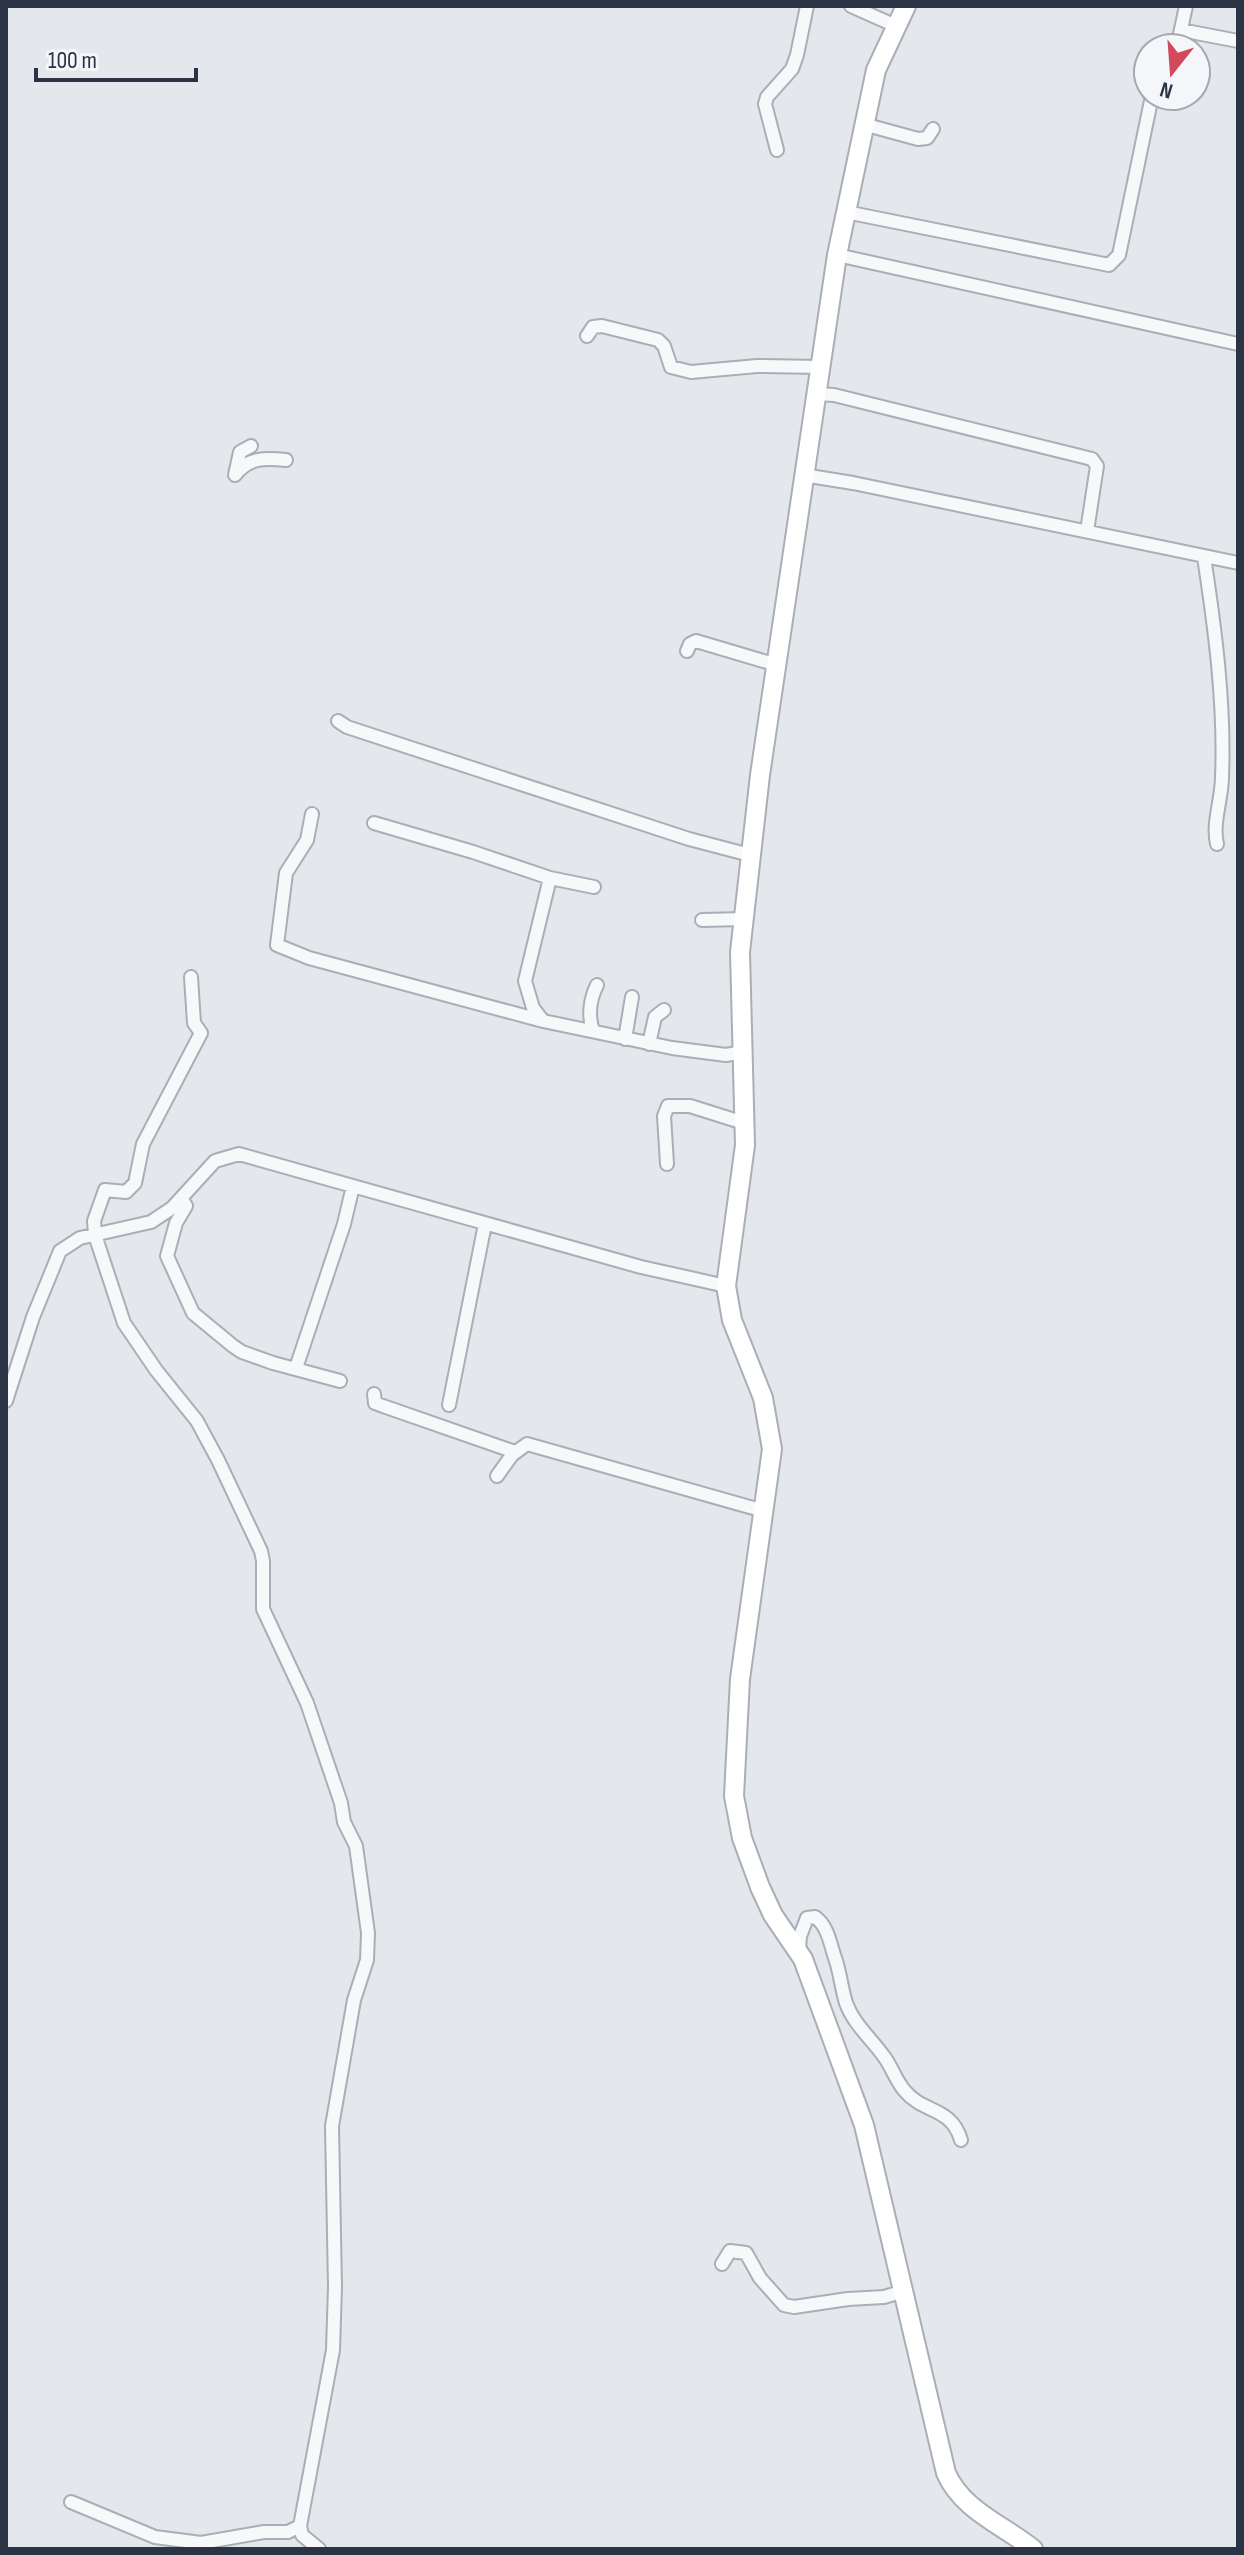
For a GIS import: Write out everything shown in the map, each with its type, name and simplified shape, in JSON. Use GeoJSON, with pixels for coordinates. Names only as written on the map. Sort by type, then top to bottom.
{"type":"FeatureCollection","features":[{"type":"Feature","properties":{"kind":"street"},"geometry":{"type":"LineString","coordinates":[[777,150],[765,104],[767,97],[792,69],[807,6]]}},
{"type":"Feature","properties":{"kind":"street"},"geometry":{"type":"LineString","coordinates":[[851,6],[896,26]]}},
{"type":"Feature","properties":{"kind":"street"},"geometry":{"type":"LineString","coordinates":[[906,6],[876,70],[837,255],[750,855],[740,976],[744,1123],[742,1171],[726,1286],[732,1320],[763,1398],[772,1449],[740,1679],[734,1796],[742,1838],[760,1887],[773,1915],[799,1951],[864,2125],[933,2424],[951,2485],[980,2513],[1033,2549]]}},
{"type":"Feature","properties":{"kind":"street"},"geometry":{"type":"LineString","coordinates":[[1186,6],[1181,30],[1238,41]]}},
{"type":"Feature","properties":{"kind":"street"},"geometry":{"type":"LineString","coordinates":[[846,212],[1109,265],[1119,255],[1149,112]]}},
{"type":"Feature","properties":{"kind":"street"},"geometry":{"type":"LineString","coordinates":[[863,124],[918,139],[927,138],[933,129]]}},
{"type":"Feature","properties":{"kind":"street"},"geometry":{"type":"LineString","coordinates":[[837,255],[1238,344]]}},
{"type":"Feature","properties":{"kind":"street"},"geometry":{"type":"LineString","coordinates":[[587,336],[588,330],[602,326],[658,340],[664,346],[671,367],[691,372],[757,366],[821,367]]}},
{"type":"Feature","properties":{"kind":"street"},"geometry":{"type":"LineString","coordinates":[[817,394],[834,395],[1092,459],[1097,466],[1087,515],[1087,531]]}},
{"type":"Feature","properties":{"kind":"street"},"geometry":{"type":"LineString","coordinates":[[251,446],[240,452],[235,477],[249,462],[258,459],[286,460]]}},
{"type":"Feature","properties":{"kind":"street"},"geometry":{"type":"LineString","coordinates":[[803,475],[1238,563]]}},
{"type":"Feature","properties":{"kind":"street"},"geometry":{"type":"LineString","coordinates":[[1204,557],[1221,709],[1222,778],[1217,844]]}},
{"type":"Feature","properties":{"kind":"street"},"geometry":{"type":"LineString","coordinates":[[687,651],[690,644],[696,641],[777,665]]}},
{"type":"Feature","properties":{"kind":"street"},"geometry":{"type":"LineString","coordinates":[[338,721],[347,727],[477,770],[750,855]]}},
{"type":"Feature","properties":{"kind":"street"},"geometry":{"type":"LineString","coordinates":[[312,814],[307,840],[286,873],[277,945],[309,958],[543,1021],[649,1044],[726,1055],[743,1052]]}},
{"type":"Feature","properties":{"kind":"street"},"geometry":{"type":"LineString","coordinates":[[374,823],[550,878],[594,887]]}},
{"type":"Feature","properties":{"kind":"street"},"geometry":{"type":"LineString","coordinates":[[543,1021],[533,1008],[525,981],[550,878]]}},
{"type":"Feature","properties":{"kind":"street"},"geometry":{"type":"LineString","coordinates":[[702,920],[744,919]]}},
{"type":"Feature","properties":{"kind":"street"},"geometry":{"type":"LineString","coordinates":[[191,977],[194,1023],[201,1033],[143,1144],[135,1183],[126,1192],[105,1190],[94,1221],[95,1235],[124,1323],[156,1370],[197,1421],[261,1551],[263,1609],[307,1703],[341,1803],[344,1822],[356,1846],[368,1933],[367,1960],[354,2000],[332,2126],[333,2350],[300,2526],[302,2535],[319,2549]]}},
{"type":"Feature","properties":{"kind":"street"},"geometry":{"type":"LineString","coordinates":[[593,1031],[590,1015],[592,995],[597,985]]}},
{"type":"Feature","properties":{"kind":"street"},"geometry":{"type":"LineString","coordinates":[[625,1039],[632,997]]}},
{"type":"Feature","properties":{"kind":"street"},"geometry":{"type":"LineString","coordinates":[[649,1044],[655,1017],[664,1010]]}},
{"type":"Feature","properties":{"kind":"street"},"geometry":{"type":"LineString","coordinates":[[667,1164],[664,1116],[668,1106],[690,1106],[744,1123]]}},
{"type":"Feature","properties":{"kind":"street"},"geometry":{"type":"LineString","coordinates":[[6,1401],[33,1317],[57,1257],[67,1246],[95,1235],[151,1222],[172,1208],[215,1161],[239,1154],[641,1267],[726,1286]]}},
{"type":"Feature","properties":{"kind":"street"},"geometry":{"type":"LineString","coordinates":[[296,1368],[344,1224],[353,1186]]}},
{"type":"Feature","properties":{"kind":"street"},"geometry":{"type":"LineString","coordinates":[[181,1198],[186,1206],[176,1223],[167,1256],[193,1313],[242,1352],[340,1381]]}},
{"type":"Feature","properties":{"kind":"street"},"geometry":{"type":"LineString","coordinates":[[449,1405],[485,1224]]}},
{"type":"Feature","properties":{"kind":"street"},"geometry":{"type":"LineString","coordinates":[[374,1394],[375,1403],[515,1452]]}},
{"type":"Feature","properties":{"kind":"street"},"geometry":{"type":"LineString","coordinates":[[497,1476],[515,1452],[527,1444],[538,1445],[764,1511]]}},
{"type":"Feature","properties":{"kind":"street"},"geometry":{"type":"LineString","coordinates":[[799,1951],[807,1918],[815,1917],[822,1922],[830,1941],[854,2020],[887,2061],[899,2084],[913,2101],[948,2115],[961,2140]]}},
{"type":"Feature","properties":{"kind":"street"},"geometry":{"type":"LineString","coordinates":[[722,2264],[730,2251],[746,2253],[760,2278],[779,2301],[794,2307],[884,2297],[904,2291]]}},
{"type":"Feature","properties":{"kind":"street"},"geometry":{"type":"LineString","coordinates":[[71,2502],[155,2537],[201,2543],[264,2532],[288,2532],[300,2526]]}}]}
